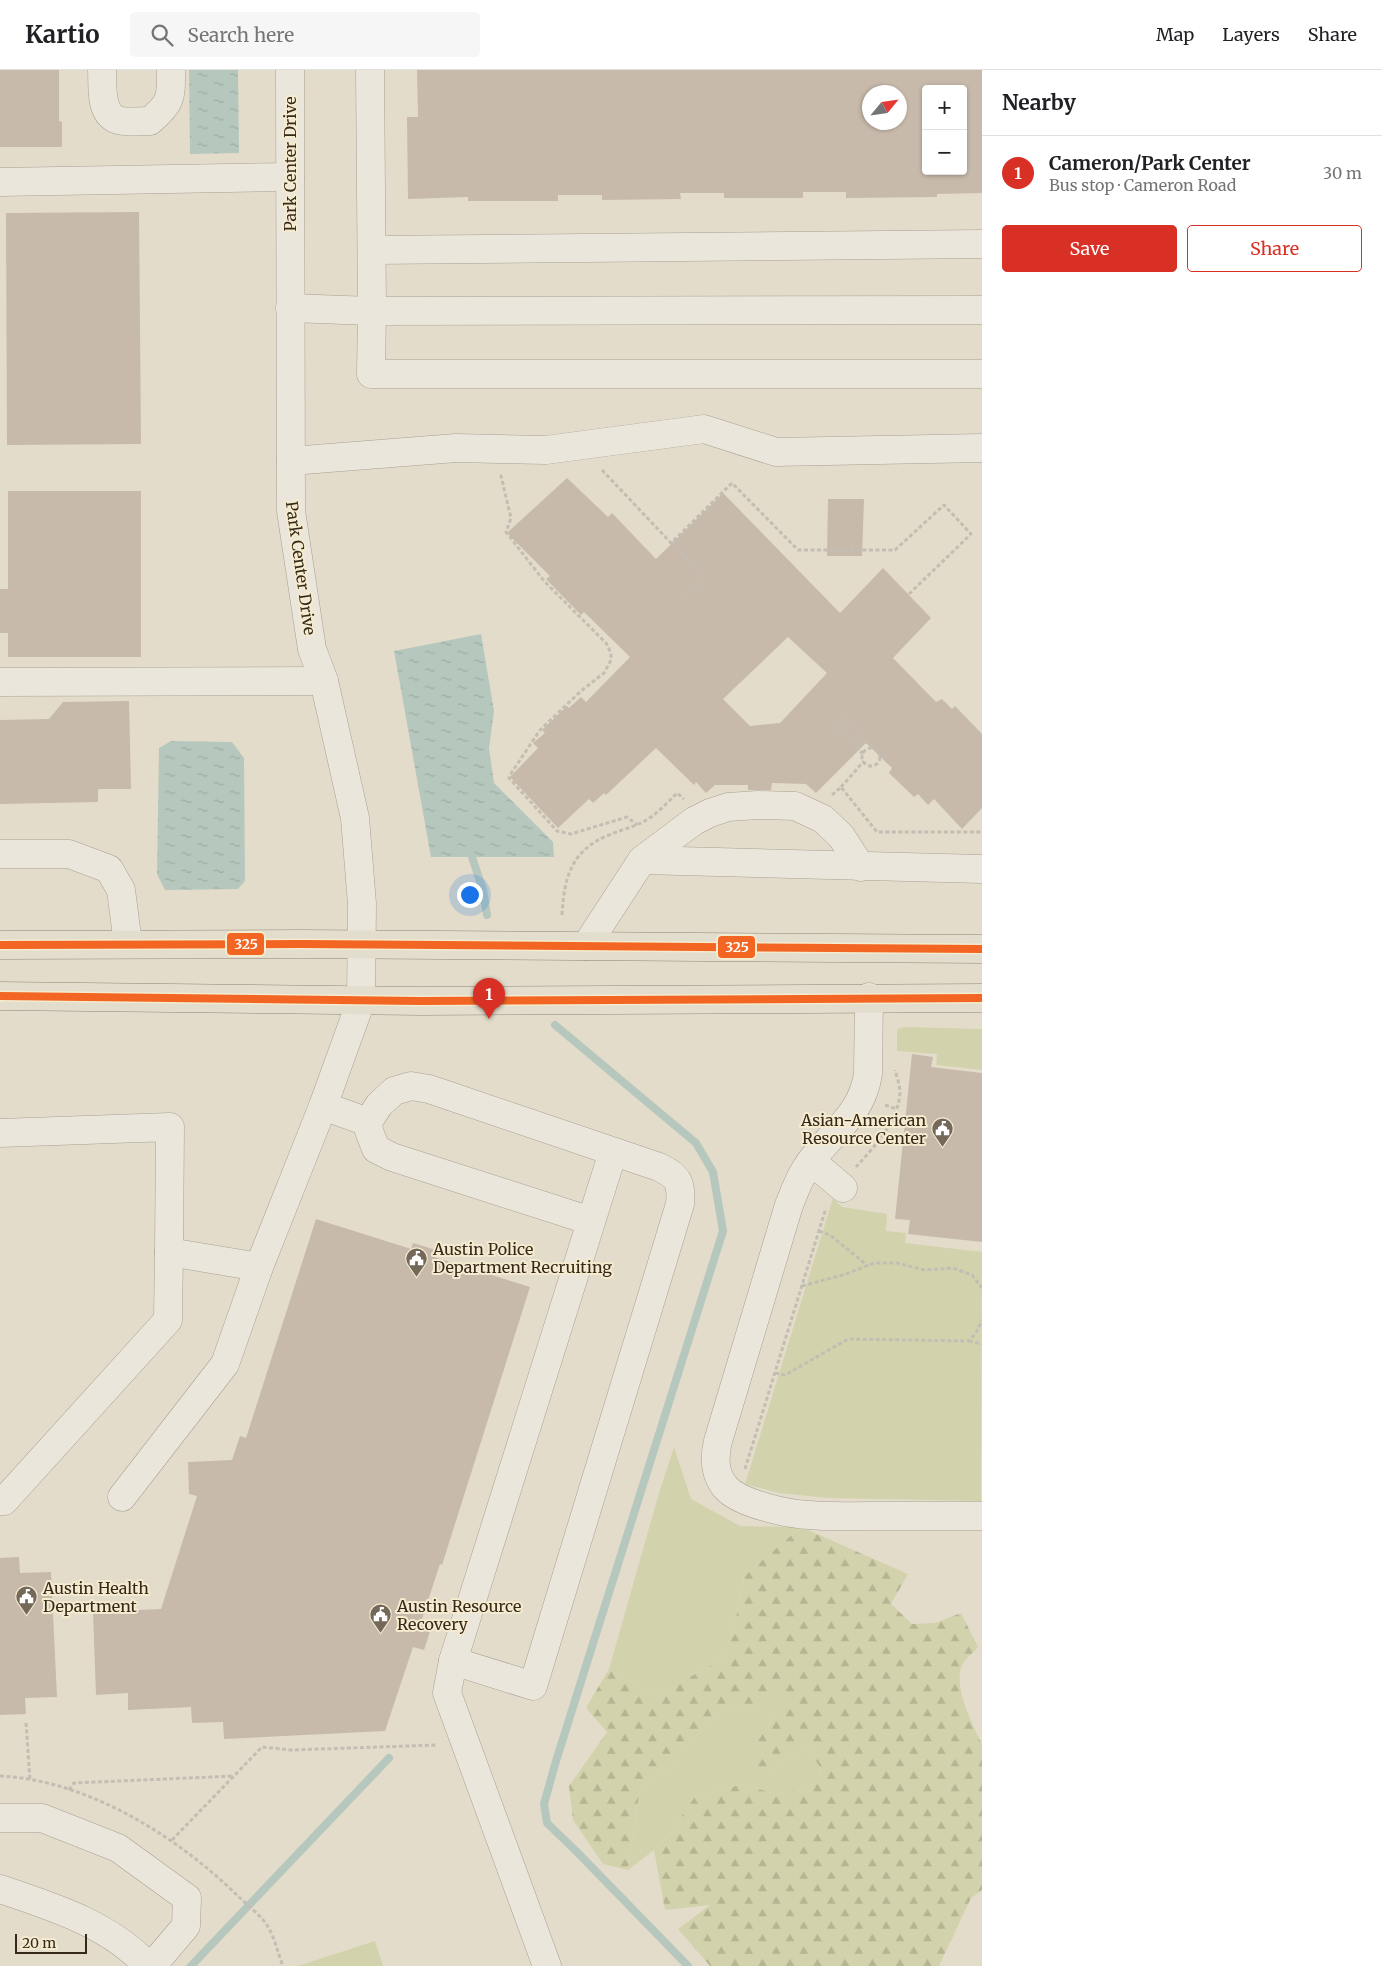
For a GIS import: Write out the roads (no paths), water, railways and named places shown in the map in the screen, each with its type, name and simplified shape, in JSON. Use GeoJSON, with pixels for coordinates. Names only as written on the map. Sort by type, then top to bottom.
{"type":"FeatureCollection","features":[{"type":"Feature","properties":{"kind":"main road"},"geometry":{"type":"LineString","coordinates":[[0,944],[982,949]]}},
{"type":"Feature","properties":{"kind":"main road"},"geometry":{"type":"LineString","coordinates":[[0,996],[361,1001],[869,997],[982,998]]}},
{"type":"Feature","properties":{"kind":"street"},"geometry":{"type":"LineString","coordinates":[[102,70],[103,100],[108,113],[117,120],[150,121],[162,111],[171,96],[171,70]]}},
{"type":"Feature","properties":{"kind":"street","name":"Park Center Drive"},"geometry":{"type":"LineString","coordinates":[[122,1497],[226,1364],[259,1267],[323,1106],[361,1001],[362,904],[355,818],[324,681],[312,649],[291,511],[290,70]]}},
{"type":"Feature","properties":{"kind":"street"},"geometry":{"type":"LineString","coordinates":[[370,70],[371,374],[982,374]]}},
{"type":"Feature","properties":{"kind":"street"},"geometry":{"type":"LineString","coordinates":[[0,182],[290,177]]}},
{"type":"Feature","properties":{"kind":"street"},"geometry":{"type":"LineString","coordinates":[[372,250],[982,244]]}},
{"type":"Feature","properties":{"kind":"street"},"geometry":{"type":"LineString","coordinates":[[290,308],[372,311],[982,310]]}},
{"type":"Feature","properties":{"kind":"street"},"geometry":{"type":"LineString","coordinates":[[291,461],[456,448],[546,450],[704,429],[776,452],[982,448]]}},
{"type":"Feature","properties":{"kind":"street"},"geometry":{"type":"LineString","coordinates":[[0,682],[324,681]]}},
{"type":"Feature","properties":{"kind":"street"},"geometry":{"type":"LineString","coordinates":[[586,946],[642,860],[670,838],[710,813],[728,807],[758,805],[795,806],[823,820],[841,836],[861,867]]}},
{"type":"Feature","properties":{"kind":"street"},"geometry":{"type":"LineString","coordinates":[[0,854],[69,854],[109,869],[121,890],[128,944]]}},
{"type":"Feature","properties":{"kind":"street"},"geometry":{"type":"LineString","coordinates":[[642,860],[982,869]]}},
{"type":"Feature","properties":{"kind":"street"},"geometry":{"type":"LineString","coordinates":[[869,997],[868,1074],[866,1087],[856,1110],[805,1169],[789,1205],[715,1454],[715,1466],[720,1479],[727,1489],[736,1495],[767,1507],[808,1515],[982,1516]]}},
{"type":"Feature","properties":{"kind":"street"},"geometry":{"type":"LineString","coordinates":[[454,1661],[533,1686],[680,1204],[681,1189],[673,1174],[659,1167],[429,1088],[411,1086],[394,1091],[379,1105],[368,1122],[368,1131],[376,1149],[392,1157],[591,1221]]}},
{"type":"Feature","properties":{"kind":"street"},"geometry":{"type":"LineString","coordinates":[[323,1106],[368,1122]]}},
{"type":"Feature","properties":{"kind":"street"},"geometry":{"type":"LineString","coordinates":[[0,1133],[170,1127],[168,1320],[4,1500],[0,1501]]}},
{"type":"Feature","properties":{"kind":"street"},"geometry":{"type":"LineString","coordinates":[[547,1966],[447,1693],[454,1661],[612,1152]]}},
{"type":"Feature","properties":{"kind":"street"},"geometry":{"type":"LineString","coordinates":[[811,1161],[841,1186]]}},
{"type":"Feature","properties":{"kind":"street"},"geometry":{"type":"LineString","coordinates":[[169,1252],[259,1267]]}},
{"type":"Feature","properties":{"kind":"street"},"geometry":{"type":"LineString","coordinates":[[0,1818],[42,1818],[118,1848],[187,1898],[186,1926],[150,1966],[137,1954],[88,1921],[0,1889]]}},
{"type":"Feature","properties":{"kind":"water"},"geometry":{"type":"Polygon","coordinates":[[[189,70],[238,70],[239,153],[190,154],[189,70]]]}},
{"type":"Feature","properties":{"kind":"water"},"geometry":{"type":"Polygon","coordinates":[[[481,634],[494,711],[489,748],[494,783],[553,842],[554,857],[431,857],[394,651],[481,634]]]}},
{"type":"Feature","properties":{"kind":"water"},"geometry":{"type":"Polygon","coordinates":[[[171,741],[232,742],[244,758],[245,881],[238,889],[165,890],[157,874],[159,748],[171,741]]]}},
{"type":"Feature","properties":{"kind":"waterway"},"geometry":{"type":"LineString","coordinates":[[469,848],[483,890],[487,915]]}},
{"type":"Feature","properties":{"kind":"waterway"},"geometry":{"type":"LineString","coordinates":[[555,1025],[696,1143],[713,1172],[723,1231],[544,1804],[547,1823],[688,1966]]}},
{"type":"Feature","properties":{"kind":"waterway"},"geometry":{"type":"LineString","coordinates":[[191,1966],[389,1758]]}},
{"type":"Feature","properties":{"kind":"place","name":"Cameron/Park Center"},"geometry":{"type":"Point","coordinates":[489,1019]}},
{"type":"Feature","properties":{"kind":"place","name":"Asian-American Resource Center"},"geometry":{"type":"Point","coordinates":[942,1148]}},
{"type":"Feature","properties":{"kind":"place","name":"Austin Police Department Recruiting"},"geometry":{"type":"Point","coordinates":[417,1277]}},
{"type":"Feature","properties":{"kind":"place","name":"Austin Health Department"},"geometry":{"type":"Point","coordinates":[27,1616]}},
{"type":"Feature","properties":{"kind":"place","name":"Austin Resource Recovery"},"geometry":{"type":"Point","coordinates":[381,1634]}}]}
